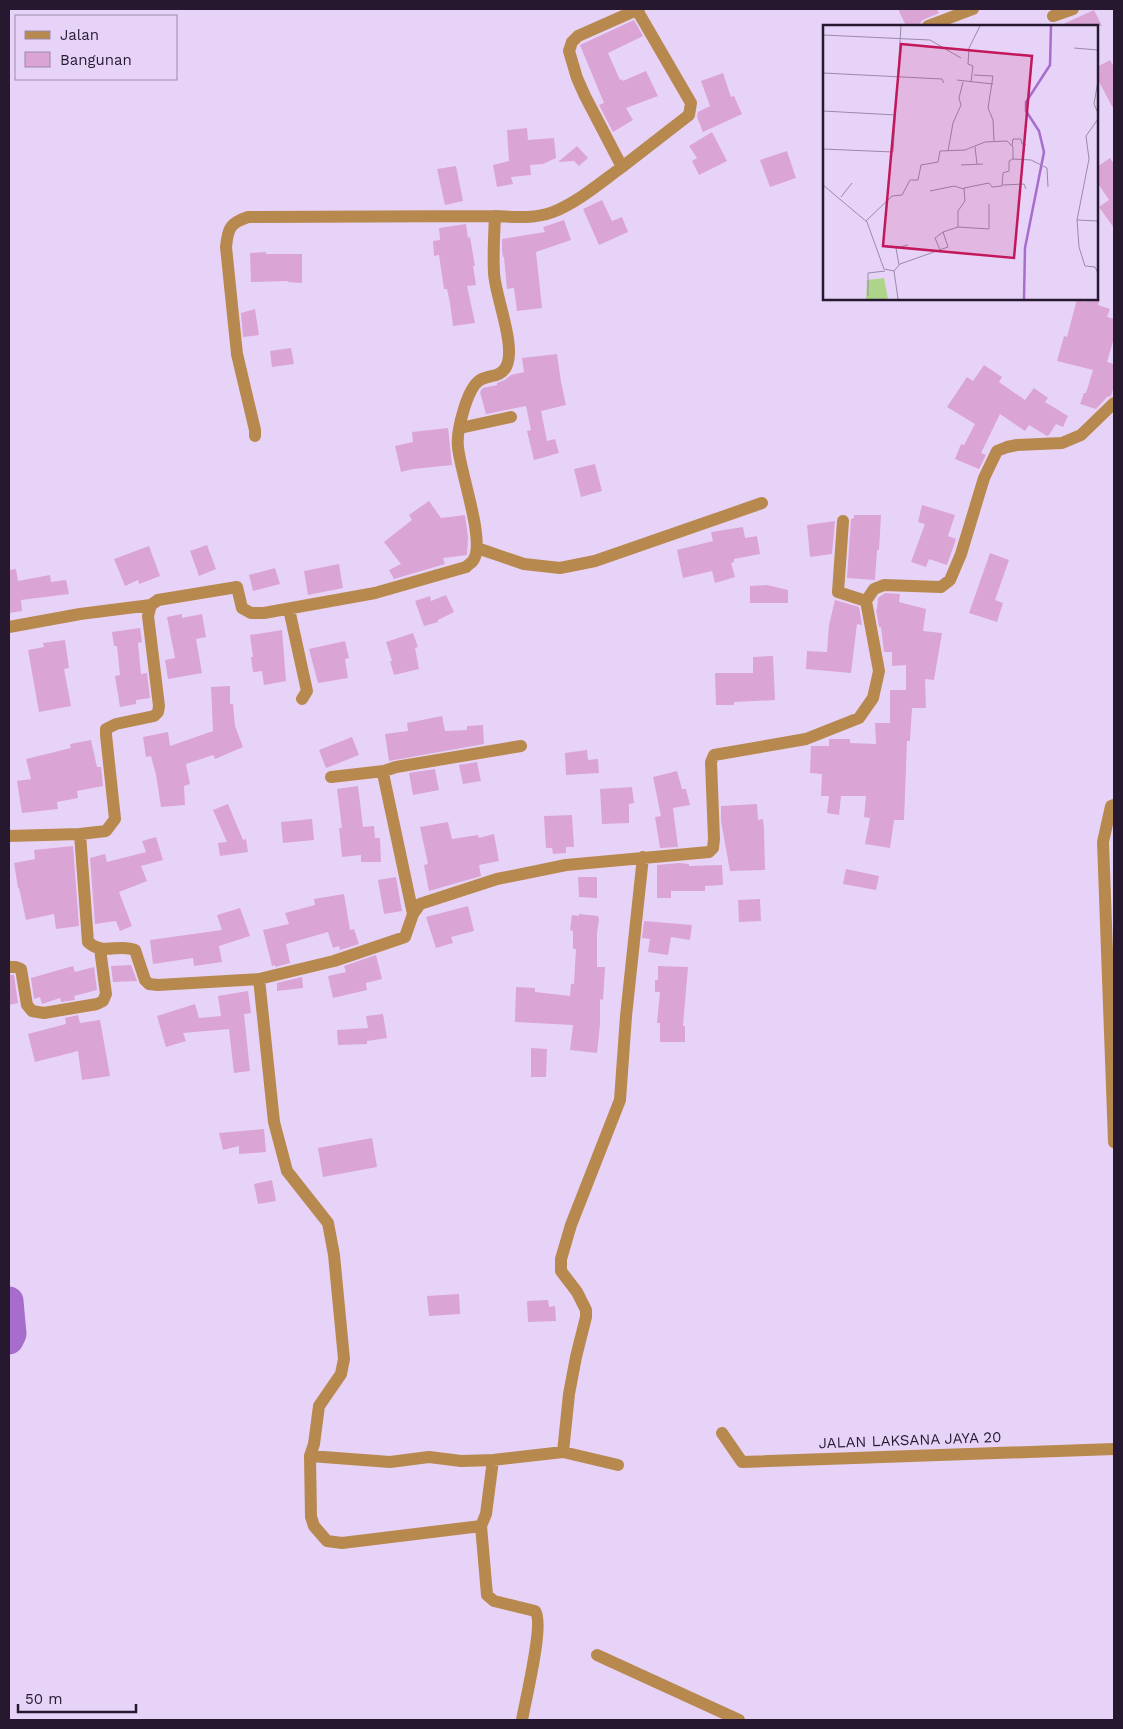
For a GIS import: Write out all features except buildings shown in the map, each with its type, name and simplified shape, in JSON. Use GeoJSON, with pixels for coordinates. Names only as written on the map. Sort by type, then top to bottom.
{"type":"FeatureCollection","features":[{"type":"Feature","properties":{"kind":"street"},"geometry":{"type":"LineString","coordinates":[[255,436],[237,354],[227,257],[228,233],[235,222],[248,217],[521,217],[552,212],[570,203],[622,167],[689,115],[691,104],[638,9],[578,36],[572,42],[569,51],[577,78],[585,96],[622,167]]}},
{"type":"Feature","properties":{"kind":"street"},"geometry":{"type":"LineString","coordinates":[[931,25],[973,9]]}},
{"type":"Feature","properties":{"kind":"street"},"geometry":{"type":"LineString","coordinates":[[1053,16],[1073,9]]}},
{"type":"Feature","properties":{"kind":"street"},"geometry":{"type":"LineString","coordinates":[[9,627],[80,614],[151,605],[158,600],[236,587],[242,608],[250,613],[264,613],[375,593],[466,567],[475,558],[478,540],[457,446],[460,428],[471,389],[480,380],[499,374],[506,366],[508,356],[508,335],[494,275],[495,216]]}},
{"type":"Feature","properties":{"kind":"street"},"geometry":{"type":"LineString","coordinates":[[80,834],[88,942],[94,948],[130,948],[135,950],[145,980],[149,984],[259,979],[334,961],[399,940],[405,936],[413,914],[420,904],[497,880],[566,864],[643,856],[709,852],[713,848],[714,839],[711,762],[714,755],[806,739],[859,718],[872,698],[879,671],[866,601],[874,589],[884,585],[941,587],[946,584],[950,580],[961,554],[984,478],[997,452],[1017,445],[1062,443],[1081,435],[1114,403]]}},
{"type":"Feature","properties":{"kind":"street"},"geometry":{"type":"LineString","coordinates":[[460,428],[511,417]]}},
{"type":"Feature","properties":{"kind":"street"},"geometry":{"type":"LineString","coordinates":[[477,548],[524,564],[560,568],[595,561],[762,503]]}},
{"type":"Feature","properties":{"kind":"street"},"geometry":{"type":"LineString","coordinates":[[843,521],[838,592],[866,601]]}},
{"type":"Feature","properties":{"kind":"street"},"geometry":{"type":"LineString","coordinates":[[9,836],[80,834],[106,831],[115,819],[106,730],[116,724],[154,716],[158,712],[159,706],[148,616],[151,605]]}},
{"type":"Feature","properties":{"kind":"street"},"geometry":{"type":"LineString","coordinates":[[289,608],[307,691],[302,699]]}},
{"type":"Feature","properties":{"kind":"street"},"geometry":{"type":"LineString","coordinates":[[331,777],[384,771],[396,767],[521,746]]}},
{"type":"Feature","properties":{"kind":"street"},"geometry":{"type":"LineString","coordinates":[[384,771],[413,914]]}},
{"type":"Feature","properties":{"kind":"street"},"geometry":{"type":"LineString","coordinates":[[1114,805],[1111,806],[1102,842],[1114,1142]]}},
{"type":"Feature","properties":{"kind":"street"},"geometry":{"type":"LineString","coordinates":[[563,1452],[571,1385],[586,1310],[577,1292],[561,1270],[561,1259],[571,1225],[620,1100],[626,1016],[643,856]]}},
{"type":"Feature","properties":{"kind":"street"},"geometry":{"type":"LineString","coordinates":[[9,968],[16,967],[21,969],[27,1005],[32,1011],[44,1013],[97,1004],[103,1001],[106,994],[100,949]]}},
{"type":"Feature","properties":{"kind":"street"},"geometry":{"type":"LineString","coordinates":[[259,979],[274,1122],[280,1150],[286,1171],[328,1223],[334,1255],[344,1359],[341,1374],[319,1406],[314,1444],[310,1456],[311,1518],[314,1526],[327,1541],[334,1543],[350,1543],[480,1526]]}},
{"type":"Feature","properties":{"kind":"street","name":"JALAN LAKSANA JAYA 20"},"geometry":{"type":"LineString","coordinates":[[722,1433],[742,1462],[1114,1449]]}},
{"type":"Feature","properties":{"kind":"street"},"geometry":{"type":"LineString","coordinates":[[310,1456],[390,1462],[429,1457],[460,1461],[493,1460],[563,1452],[618,1465]]}},
{"type":"Feature","properties":{"kind":"street"},"geometry":{"type":"LineString","coordinates":[[493,1460],[487,1508],[480,1526],[487,1594],[494,1602],[535,1611],[538,1614],[535,1651],[522,1720]]}},
{"type":"Feature","properties":{"kind":"street"},"geometry":{"type":"LineString","coordinates":[[597,1655],[739,1720]]}},
{"type":"Feature","properties":{"kind":"waterway"},"geometry":{"type":"LineString","coordinates":[[9,1301],[12,1334],[9,1340]]}}]}
